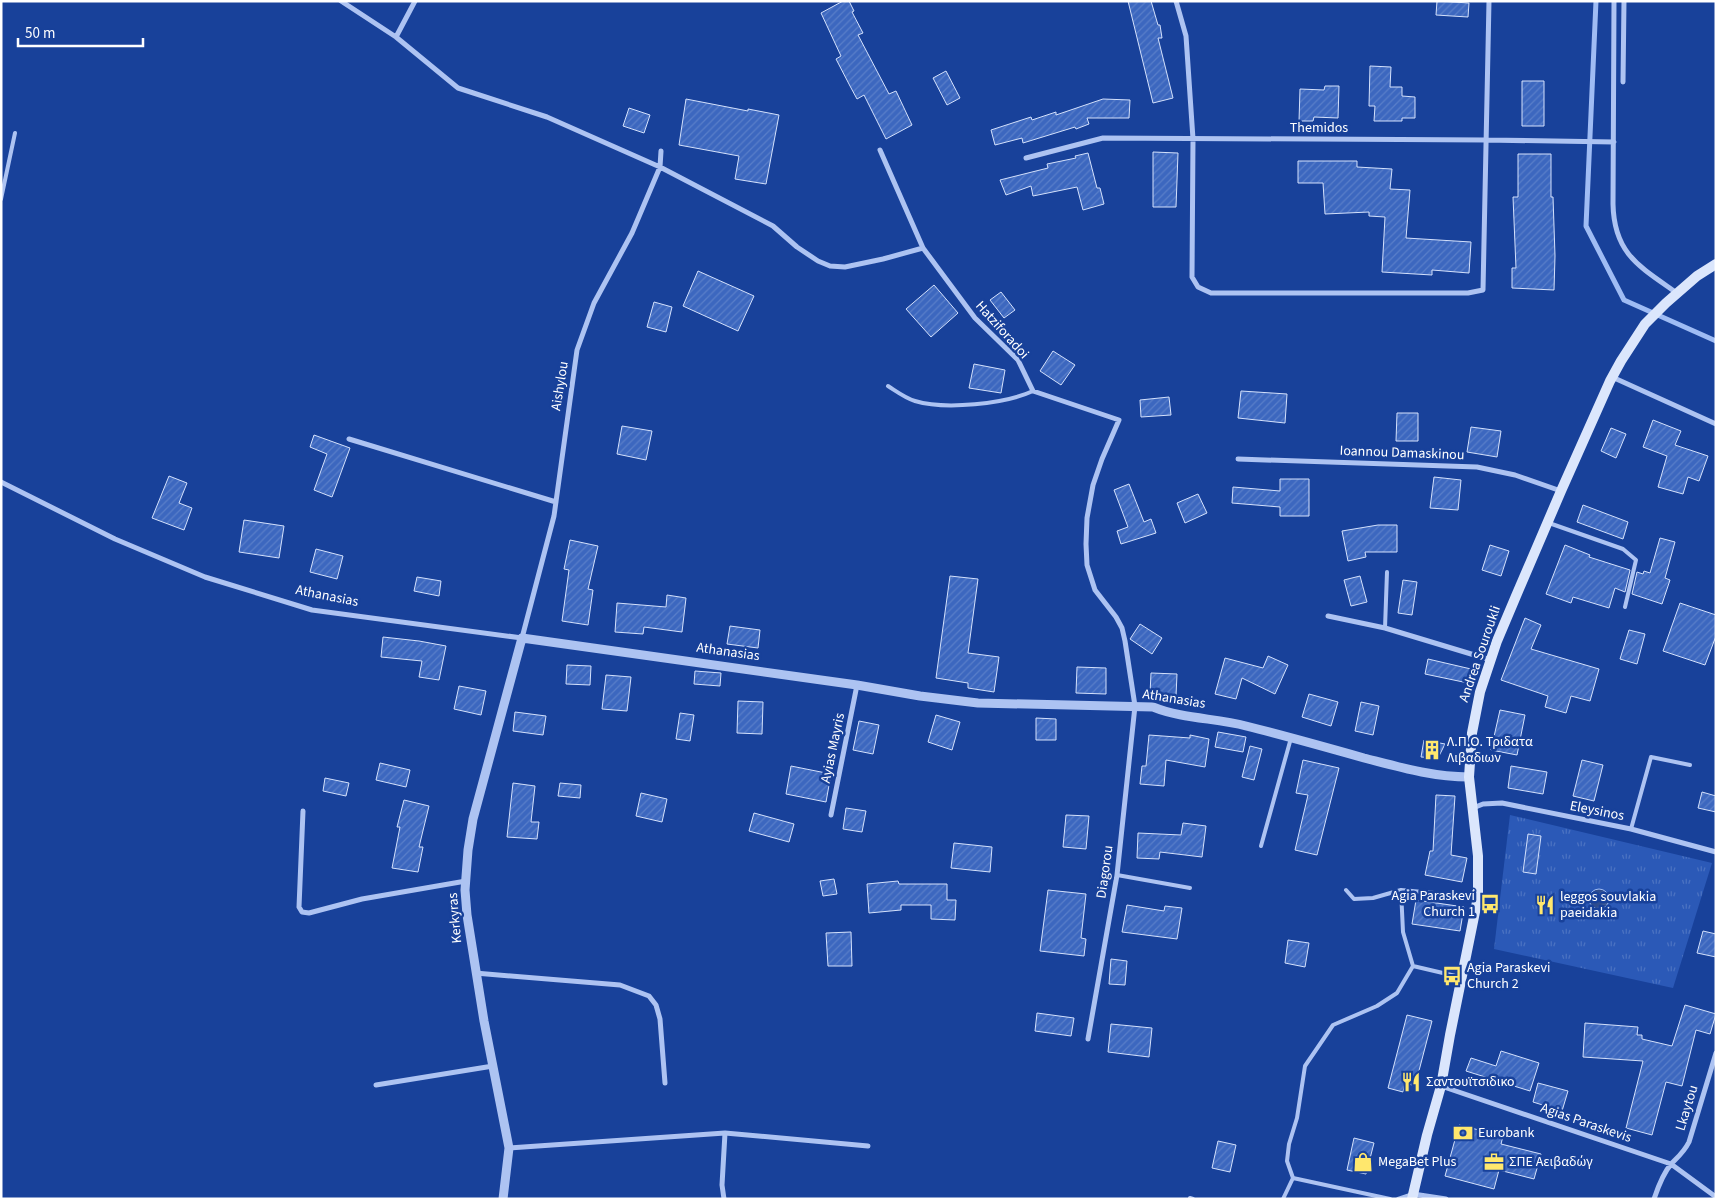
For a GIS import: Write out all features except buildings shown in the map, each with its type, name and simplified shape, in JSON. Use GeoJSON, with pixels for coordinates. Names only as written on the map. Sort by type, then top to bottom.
{"type":"FeatureCollection","features":[{"type":"Feature","properties":{"kind":"main road","name":"Andrea Souroukli"},"geometry":{"type":"LineString","coordinates":[[1412,1196],[1441,1086],[1478,897],[1478,856],[1469,777],[1472,733],[1480,692],[1497,642],[1547,522],[1612,377],[1645,324],[1676,293],[1716,264]]}},
{"type":"Feature","properties":{"kind":"street"},"geometry":{"type":"LineString","coordinates":[[341,1],[396,37],[458,88],[547,117],[660,167],[773,226],[806,254],[818,261],[830,266],[845,267],[884,259],[922,248]]}},
{"type":"Feature","properties":{"kind":"street"},"geometry":{"type":"LineString","coordinates":[[396,37],[416,1]]}},
{"type":"Feature","properties":{"kind":"street"},"geometry":{"type":"LineString","coordinates":[[1176,1],[1186,36],[1193,139],[1192,277],[1198,287],[1211,293],[1279,294],[1468,293],[1483,290],[1489,1]]}},
{"type":"Feature","properties":{"kind":"street"},"geometry":{"type":"LineString","coordinates":[[1614,1],[1614,216],[1616,229],[1620,241],[1638,266],[1676,293]]}},
{"type":"Feature","properties":{"kind":"street"},"geometry":{"type":"LineString","coordinates":[[1623,82],[1624,1]]}},
{"type":"Feature","properties":{"kind":"street","name":"Themidos"},"geometry":{"type":"LineString","coordinates":[[1026,158],[1104,138],[1614,142]]}},
{"type":"Feature","properties":{"kind":"street","name":"Hatziforadoi"},"geometry":{"type":"LineString","coordinates":[[880,150],[922,248],[975,318],[1018,360],[1034,391]]}},
{"type":"Feature","properties":{"kind":"street","name":"Aishylou"},"geometry":{"type":"LineString","coordinates":[[522,638],[554,516],[577,350],[594,303],[632,233],[660,167],[661,151]]}},
{"type":"Feature","properties":{"kind":"street"},"geometry":{"type":"LineString","coordinates":[[1612,377],[1716,424]]}},
{"type":"Feature","properties":{"kind":"street"},"geometry":{"type":"LineString","coordinates":[[1034,391],[1119,420],[1093,485],[1087,518],[1087,565],[1095,590],[1122,628],[1126,642],[1135,706]]}},
{"type":"Feature","properties":{"kind":"street"},"geometry":{"type":"LineString","coordinates":[[350,439],[556,502]]}},
{"type":"Feature","properties":{"kind":"street","name":"Ioannou Damaskinou"},"geometry":{"type":"LineString","coordinates":[[1238,459],[1477,467],[1515,475],[1561,491]]}},
{"type":"Feature","properties":{"kind":"street","name":"Athanasias"},"geometry":{"type":"LineString","coordinates":[[1,482],[115,538],[205,577],[312,610],[978,703],[1153,707],[1170,714],[1226,722],[1412,770],[1448,777],[1469,777]]}},
{"type":"Feature","properties":{"kind":"street"},"geometry":{"type":"LineString","coordinates":[[1328,616],[1385,628],[1491,660]]}},
{"type":"Feature","properties":{"kind":"street","name":"Kerkyras"},"geometry":{"type":"LineString","coordinates":[[503,1199],[509,1148],[475,973],[467,915],[466,881],[473,819],[522,638]]}},
{"type":"Feature","properties":{"kind":"street","name":"Ayias Mayris"},"geometry":{"type":"LineString","coordinates":[[830,815],[857,685]]}},
{"type":"Feature","properties":{"kind":"street","name":"Diagorou"},"geometry":{"type":"LineString","coordinates":[[1088,1040],[1117,875],[1135,706]]}},
{"type":"Feature","properties":{"kind":"street","name":"Eleysinos"},"geometry":{"type":"LineString","coordinates":[[1473,808],[1483,804],[1502,803],[1631,829],[1716,852]]}},
{"type":"Feature","properties":{"kind":"street"},"geometry":{"type":"LineString","coordinates":[[303,811],[299,907],[302,912],[308,913],[362,899],[466,881]]}},
{"type":"Feature","properties":{"kind":"street"},"geometry":{"type":"LineString","coordinates":[[475,973],[620,985],[649,996],[656,1005],[660,1019],[665,1083]]}},
{"type":"Feature","properties":{"kind":"street","name":"Lkaytou"},"geometry":{"type":"LineString","coordinates":[[1654,1199],[1660,1181],[1671,1164],[1684,1152],[1689,1142],[1716,1052]]}},
{"type":"Feature","properties":{"kind":"street"},"geometry":{"type":"LineString","coordinates":[[376,1085],[493,1066]]}},
{"type":"Feature","properties":{"kind":"street","name":"Agias Paraskevis"},"geometry":{"type":"LineString","coordinates":[[1441,1086],[1671,1164],[1716,1197]]}},
{"type":"Feature","properties":{"kind":"street"},"geometry":{"type":"LineString","coordinates":[[509,1148],[725,1133],[868,1146]]}},
{"type":"Feature","properties":{"kind":"street"},"geometry":{"type":"LineString","coordinates":[[724,1199],[722,1185],[725,1133]]}},
{"type":"Feature","properties":{"kind":"street"},"geometry":{"type":"LineString","coordinates":[[1412,1196],[1446,1199]]}},
{"type":"Feature","properties":{"kind":"lane"},"geometry":{"type":"LineString","coordinates":[[1,199],[15,133]]}},
{"type":"Feature","properties":{"kind":"lane"},"geometry":{"type":"LineString","coordinates":[[888,386],[913,400],[928,404],[945,405],[1008,400],[1020,398],[1034,391]]}},
{"type":"Feature","properties":{"kind":"lane"},"geometry":{"type":"LineString","coordinates":[[1547,522],[1623,549],[1636,560],[1625,607]]}},
{"type":"Feature","properties":{"kind":"lane"},"geometry":{"type":"LineString","coordinates":[[1385,628],[1387,572]]}},
{"type":"Feature","properties":{"kind":"lane"},"geometry":{"type":"LineString","coordinates":[[1261,846],[1291,738]]}},
{"type":"Feature","properties":{"kind":"lane"},"geometry":{"type":"LineString","coordinates":[[1631,829],[1651,757],[1690,765]]}},
{"type":"Feature","properties":{"kind":"lane"},"geometry":{"type":"LineString","coordinates":[[1117,875],[1190,888]]}},
{"type":"Feature","properties":{"kind":"lane"},"geometry":{"type":"LineString","coordinates":[[1346,890],[1354,899],[1373,898],[1401,890],[1478,897]]}},
{"type":"Feature","properties":{"kind":"lane"},"geometry":{"type":"LineString","coordinates":[[1283,1199],[1293,1178],[1287,1161],[1289,1144],[1297,1118],[1305,1066],[1333,1025],[1377,1006],[1397,993],[1413,966],[1403,932],[1401,890]]}},
{"type":"Feature","properties":{"kind":"lane"},"geometry":{"type":"LineString","coordinates":[[1413,966],[1462,978]]}},
{"type":"Feature","properties":{"kind":"lane"},"geometry":{"type":"LineString","coordinates":[[1293,1178],[1390,1199]]}},
{"type":"Feature","properties":{"kind":"lane"},"geometry":{"type":"LineString","coordinates":[[1398,1199],[1412,1196]]}},
{"type":"Feature","properties":{"kind":"green space"},"geometry":{"type":"Polygon","coordinates":[[[1510,815],[1712,863],[1673,988],[1494,949],[1510,815]]]}},
{"type":"Feature","properties":{"kind":"water"},"geometry":{"type":"Polygon","coordinates":[[[1599,889],[1606,892],[1609,899],[1606,906],[1599,909],[1592,906],[1589,899],[1592,892],[1599,889]]]}},
{"type":"Feature","properties":{"kind":"waterway"},"geometry":{"type":"LineString","coordinates":[[1596,1],[1586,226],[1624,300],[1716,341]]}},
{"type":"Feature","properties":{"kind":"place","name":"Λ.Π.Ο. Τριδατα Λιβαδιων"},"geometry":{"type":"Point","coordinates":[1432,750]}},
{"type":"Feature","properties":{"kind":"place","name":"Agia Paraskevi Church 1"},"geometry":{"type":"Point","coordinates":[1490,904]}},
{"type":"Feature","properties":{"kind":"place","name":"leggos souvlakia paeidakia"},"geometry":{"type":"Point","coordinates":[1545,905]}},
{"type":"Feature","properties":{"kind":"place","name":"Agia Paraskevi Church 2"},"geometry":{"type":"Point","coordinates":[1452,976]}},
{"type":"Feature","properties":{"kind":"place","name":"Σαντουϊτσιδικο"},"geometry":{"type":"Point","coordinates":[1411,1082]}},
{"type":"Feature","properties":{"kind":"place","name":"Eurobank"},"geometry":{"type":"Point","coordinates":[1463,1133]}},
{"type":"Feature","properties":{"kind":"place","name":"MegaBet Plus"},"geometry":{"type":"Point","coordinates":[1363,1162]}},
{"type":"Feature","properties":{"kind":"place","name":"ΣΠΕ Αειβαδώγ"},"geometry":{"type":"Point","coordinates":[1494,1162]}}]}
